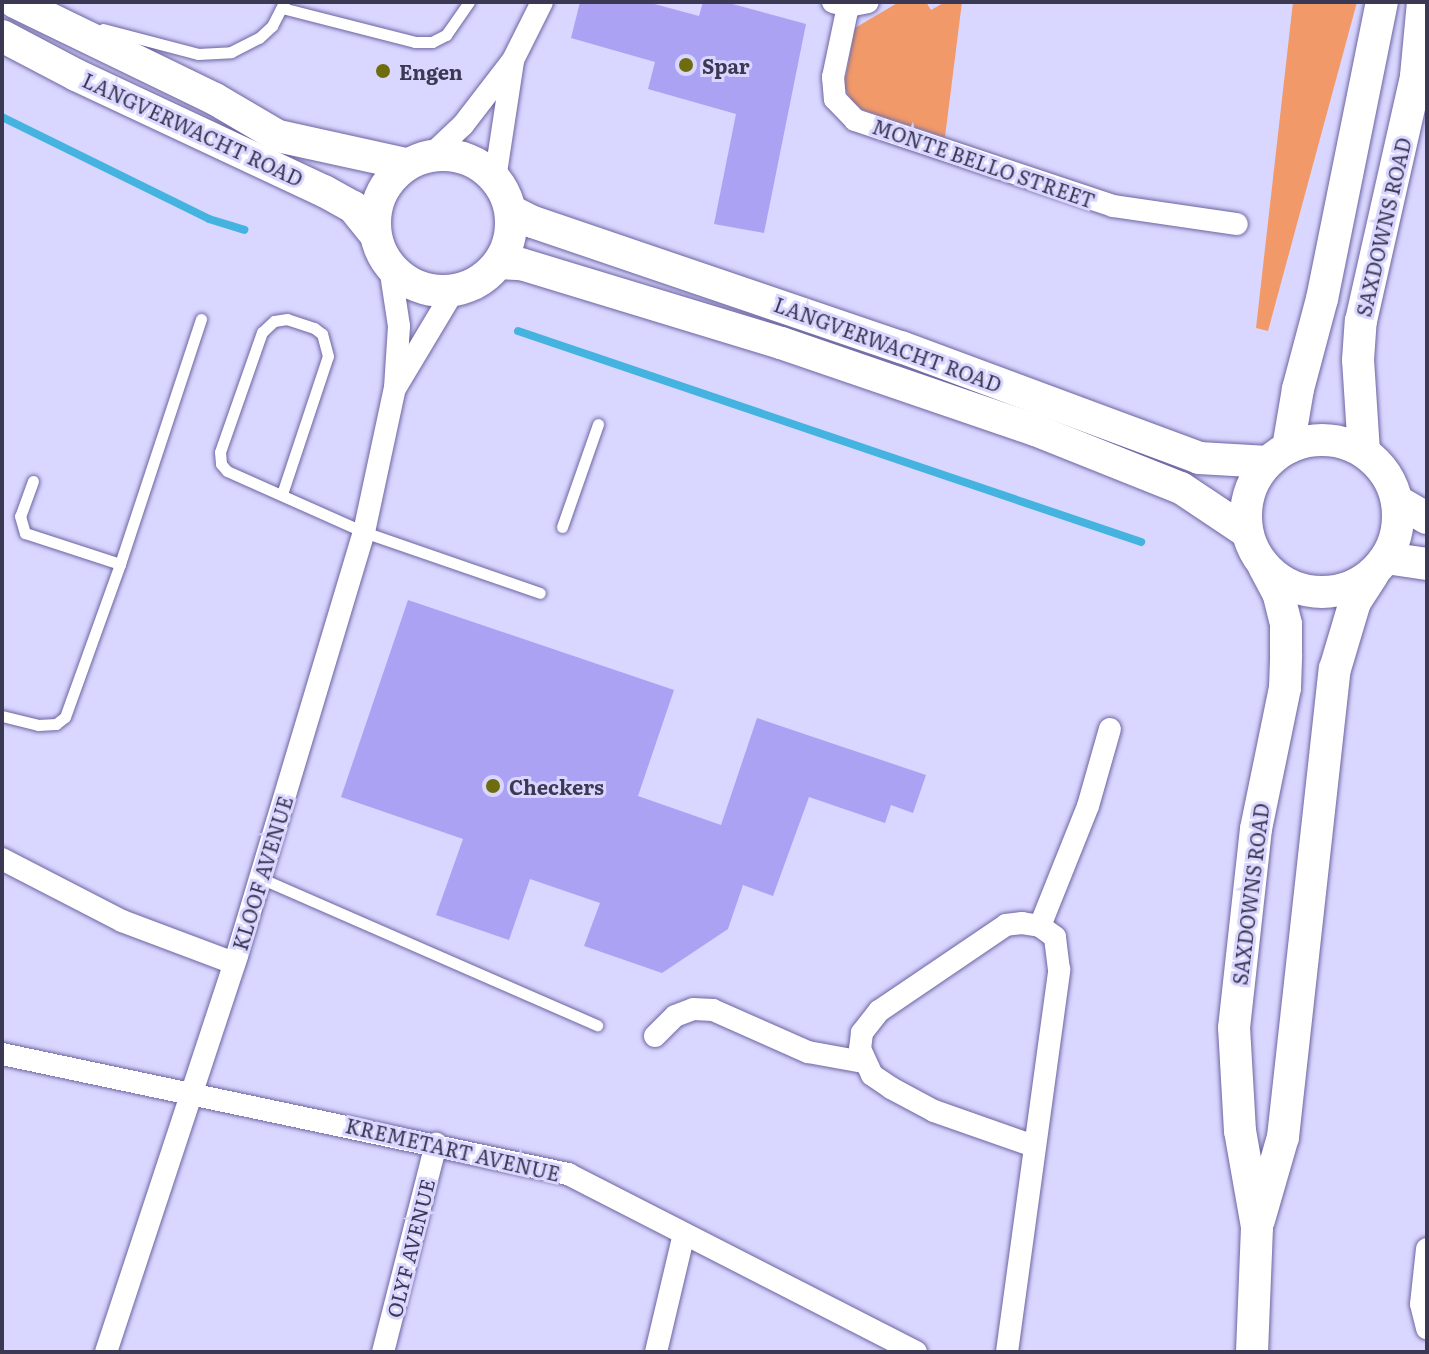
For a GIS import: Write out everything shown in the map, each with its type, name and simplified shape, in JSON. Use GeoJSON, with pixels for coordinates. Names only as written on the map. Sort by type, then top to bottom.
{"type":"FeatureCollection","features":[{"type":"Feature","properties":{"kind":"street"},"geometry":{"type":"LineString","coordinates":[[418,160],[466,159],[495,179],[511,211],[507,247],[499,263],[471,285],[454,290],[418,287],[390,267],[375,234],[378,199],[386,183],[463,125],[513,60],[542,2]]}},
{"type":"Feature","properties":{"kind":"street"},"geometry":{"type":"LineString","coordinates":[[1382,2],[1322,299],[1298,389],[1278,455],[1249,492],[1245,511],[1247,532],[1264,567],[1279,580],[1317,592],[1337,591],[1379,566],[1427,564]]}},
{"type":"Feature","properties":{"kind":"street","name":"SAXDOWNS ROAD"},"geometry":{"type":"LineString","coordinates":[[1364,452],[1358,360],[1361,321],[1416,76],[1423,2]]}},
{"type":"Feature","properties":{"kind":"street","name":"MONTE BELLO STREET"},"geometry":{"type":"LineString","coordinates":[[850,3],[833,77],[835,99],[855,120],[1113,206],[1237,224]]}},
{"type":"Feature","properties":{"kind":"street","name":"LANGVERWACHT ROAD"},"geometry":{"type":"LineString","coordinates":[[25,6],[215,99],[278,136],[418,160]]}},
{"type":"Feature","properties":{"kind":"street","name":"LANGVERWACHT ROAD"},"geometry":{"type":"LineString","coordinates":[[2,36],[76,75],[324,191],[353,207],[375,234]]}},
{"type":"Feature","properties":{"kind":"street"},"geometry":{"type":"LineString","coordinates":[[495,179],[513,60]]}},
{"type":"Feature","properties":{"kind":"street","name":"LANGVERWACHT ROAD"},"geometry":{"type":"LineString","coordinates":[[511,211],[533,222],[901,347],[1199,458],[1278,455]]}},
{"type":"Feature","properties":{"kind":"street","name":"LANGVERWACHT ROAD"},"geometry":{"type":"LineString","coordinates":[[499,263],[534,268],[781,343],[1035,430],[1181,488],[1247,532]]}},
{"type":"Feature","properties":{"kind":"street","name":"KLOOF AVENUE"},"geometry":{"type":"LineString","coordinates":[[106,1352],[234,963],[364,532],[395,388],[399,326],[390,267]]}},
{"type":"Feature","properties":{"kind":"street","name":"KLOOF AVENUE"},"geometry":{"type":"LineString","coordinates":[[395,388],[454,290]]}},
{"type":"Feature","properties":{"kind":"street"},"geometry":{"type":"LineString","coordinates":[[1278,455],[1327,440],[1364,452],[1380,465],[1397,501],[1397,531],[1379,566]]}},
{"type":"Feature","properties":{"kind":"street"},"geometry":{"type":"LineString","coordinates":[[1397,501],[1427,518]]}},
{"type":"Feature","properties":{"kind":"street","name":"SAXDOWNS ROAD"},"geometry":{"type":"LineString","coordinates":[[1257,1227],[1283,1137],[1335,669],[1355,602],[1379,566]]}},
{"type":"Feature","properties":{"kind":"street","name":"SAXDOWNS ROAD"},"geometry":{"type":"LineString","coordinates":[[1252,1352],[1257,1227],[1240,1131],[1234,1028],[1256,829],[1285,688],[1286,624],[1278,593],[1264,567]]}},
{"type":"Feature","properties":{"kind":"street"},"geometry":{"type":"LineString","coordinates":[[1040,926],[1088,806],[1110,729]]}},
{"type":"Feature","properties":{"kind":"street"},"geometry":{"type":"LineString","coordinates":[[2,859],[122,921],[234,963]]}},
{"type":"Feature","properties":{"kind":"street"},"geometry":{"type":"LineString","coordinates":[[1007,1352],[1059,970],[1055,937],[1040,926],[1006,925],[879,1011],[862,1033],[860,1049],[863,1062],[872,1075],[891,1088],[934,1111],[1034,1146]]}},
{"type":"Feature","properties":{"kind":"street"},"geometry":{"type":"LineString","coordinates":[[655,1036],[675,1016],[693,1009],[713,1010],[808,1052],[863,1062]]}},
{"type":"Feature","properties":{"kind":"street","name":"KREMETART AVENUE"},"geometry":{"type":"LineString","coordinates":[[2,1054],[193,1092],[568,1174],[916,1352]]}},
{"type":"Feature","properties":{"kind":"street","name":"OLYF AVENUE"},"geometry":{"type":"LineString","coordinates":[[383,1352],[436,1144]]}},
{"type":"Feature","properties":{"kind":"street"},"geometry":{"type":"LineString","coordinates":[[656,1352],[684,1234]]}},
{"type":"Feature","properties":{"kind":"street"},"geometry":{"type":"LineString","coordinates":[[1427,1249],[1421,1314],[1427,1328]]}},
{"type":"Feature","properties":{"kind":"lane"},"geometry":{"type":"LineString","coordinates":[[25,6],[198,54],[231,52],[259,38],[272,26],[283,5],[415,42],[432,42],[446,35],[469,2]]}},
{"type":"Feature","properties":{"kind":"lane"},"geometry":{"type":"LineString","coordinates":[[2,716],[38,725],[56,724],[65,717],[120,564],[201,319]]}},
{"type":"Feature","properties":{"kind":"lane"},"geometry":{"type":"LineString","coordinates":[[282,494],[328,356],[322,334],[287,319],[274,321],[262,332],[220,452],[221,464],[227,471],[364,532],[540,593]]}},
{"type":"Feature","properties":{"kind":"lane"},"geometry":{"type":"LineString","coordinates":[[562,527],[598,424]]}},
{"type":"Feature","properties":{"kind":"lane"},"geometry":{"type":"LineString","coordinates":[[33,481],[20,516],[25,533],[120,564]]}},
{"type":"Feature","properties":{"kind":"lane"},"geometry":{"type":"LineString","coordinates":[[260,878],[597,1025]]}},
{"type":"Feature","properties":{"kind":"shaded area"},"geometry":{"type":"Polygon","coordinates":[[[899,2],[926,2],[931,10],[945,2],[962,2],[945,137],[863,110],[851,100],[844,86],[855,28],[899,2]]]}},
{"type":"Feature","properties":{"kind":"shaded area"},"geometry":{"type":"Polygon","coordinates":[[[1293,2],[1357,2],[1268,331],[1256,328],[1293,2]]]}},
{"type":"Feature","properties":{"kind":"building"},"geometry":{"type":"Polygon","coordinates":[[[580,2],[647,2],[699,16],[703,2],[725,2],[806,24],[764,233],[714,224],[736,114],[648,89],[655,62],[571,38],[580,2]]]}},
{"type":"Feature","properties":{"kind":"building","name":"Checkers"},"geometry":{"type":"Polygon","coordinates":[[[408,600],[674,690],[638,796],[721,825],[757,718],[926,775],[913,813],[891,805],[885,823],[809,797],[773,896],[743,885],[728,929],[662,973],[584,946],[600,903],[530,879],[509,940],[436,915],[463,839],[341,797],[408,600]]]}},
{"type":"Feature","properties":{"kind":"waterway"},"geometry":{"type":"LineString","coordinates":[[2,117],[209,219],[244,230]]}},
{"type":"Feature","properties":{"kind":"waterway"},"geometry":{"type":"LineString","coordinates":[[518,331],[1141,542]]}},
{"type":"Feature","properties":{"kind":"place","name":"Spar"},"geometry":{"type":"Point","coordinates":[686,65]}},
{"type":"Feature","properties":{"kind":"place","name":"Engen"},"geometry":{"type":"Point","coordinates":[383,71]}},
{"type":"Feature","properties":{"kind":"place","name":"Checkers"},"geometry":{"type":"Point","coordinates":[493,786]}}]}
